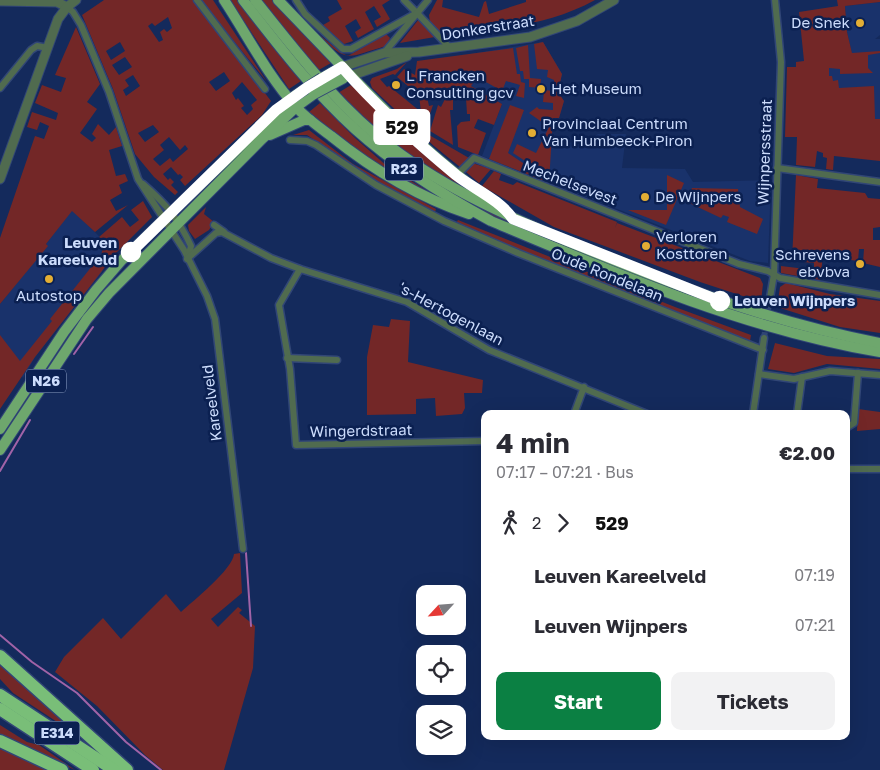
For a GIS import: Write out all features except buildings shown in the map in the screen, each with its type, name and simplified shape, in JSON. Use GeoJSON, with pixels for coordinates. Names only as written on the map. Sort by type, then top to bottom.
{"type":"FeatureCollection","features":[{"type":"Feature","properties":{"kind":"highway"},"geometry":{"type":"LineString","coordinates":[[0,656],[127,770]]}},
{"type":"Feature","properties":{"kind":"highway","name":"E314"},"geometry":{"type":"LineString","coordinates":[[0,695],[114,770]]}},
{"type":"Feature","properties":{"kind":"highway","name":"E314"},"geometry":{"type":"LineString","coordinates":[[0,709],[93,770]]}},
{"type":"Feature","properties":{"kind":"highway"},"geometry":{"type":"LineString","coordinates":[[0,741],[62,770]]}},
{"type":"Feature","properties":{"kind":"main road"},"geometry":{"type":"LineString","coordinates":[[224,0],[295,102],[310,120],[357,158],[382,173],[449,208],[491,221]]}},
{"type":"Feature","properties":{"kind":"main road","name":"R23"},"geometry":{"type":"LineString","coordinates":[[243,0],[300,72],[331,99],[412,162],[464,195],[513,219],[722,301],[838,335],[880,343]]}},
{"type":"Feature","properties":{"kind":"main road","name":"R23"},"geometry":{"type":"LineString","coordinates":[[255,0],[355,129],[408,172],[491,221],[670,294],[761,325],[836,344],[880,352]]}},
{"type":"Feature","properties":{"kind":"main road"},"geometry":{"type":"LineString","coordinates":[[278,0],[347,77],[426,150],[457,176],[507,211],[513,219]]}},
{"type":"Feature","properties":{"kind":"main road","name":"N26"},"geometry":{"type":"LineString","coordinates":[[0,429],[64,332],[96,290],[172,212],[295,102],[339,68]]}},
{"type":"Feature","properties":{"kind":"main road","name":"N26"},"geometry":{"type":"LineString","coordinates":[[0,450],[87,319],[109,293],[262,139],[295,102],[347,77]]}},
{"type":"Feature","properties":{"kind":"main road"},"geometry":{"type":"LineString","coordinates":[[262,139],[304,120],[310,120]]}},
{"type":"Feature","properties":{"kind":"street"},"geometry":{"type":"LineString","coordinates":[[0,178],[3,160],[58,19],[67,7],[76,0]]}},
{"type":"Feature","properties":{"kind":"street"},"geometry":{"type":"LineString","coordinates":[[197,0],[266,89]]}},
{"type":"Feature","properties":{"kind":"street"},"geometry":{"type":"LineString","coordinates":[[296,0],[305,14],[343,50],[351,49],[417,13]]}},
{"type":"Feature","properties":{"kind":"street"},"geometry":{"type":"LineString","coordinates":[[404,0],[450,48]]}},
{"type":"Feature","properties":{"kind":"street"},"geometry":{"type":"LineString","coordinates":[[364,69],[384,53],[428,0]]}},
{"type":"Feature","properties":{"kind":"street","name":"Donkerstraat"},"geometry":{"type":"LineString","coordinates":[[339,68],[384,53],[419,52],[530,37],[577,21],[614,0]]}},
{"type":"Feature","properties":{"kind":"street","name":"Wijnpersstraat"},"geometry":{"type":"LineString","coordinates":[[769,304],[774,274],[781,62],[775,0]]}},
{"type":"Feature","properties":{"kind":"street"},"geometry":{"type":"LineString","coordinates":[[0,1],[57,2],[67,7]]}},
{"type":"Feature","properties":{"kind":"street","name":"Kareelveld"},"geometry":{"type":"LineString","coordinates":[[67,7],[73,12],[81,25],[109,92],[138,180],[187,259],[207,296],[215,319],[243,549]]}},
{"type":"Feature","properties":{"kind":"street"},"geometry":{"type":"LineString","coordinates":[[389,27],[396,37]]}},
{"type":"Feature","properties":{"kind":"street"},"geometry":{"type":"LineString","coordinates":[[0,88],[31,50],[38,46],[48,48]]}},
{"type":"Feature","properties":{"kind":"street","name":"Donkerstraat"},"geometry":{"type":"LineString","coordinates":[[347,77],[364,69],[419,52]]}},
{"type":"Feature","properties":{"kind":"street","name":"Oude Rondelaan"},"geometry":{"type":"LineString","coordinates":[[290,140],[307,141],[316,145],[376,185],[444,221],[518,253],[763,350]]}},
{"type":"Feature","properties":{"kind":"street","name":"Mechelsevest"},"geometry":{"type":"LineString","coordinates":[[457,176],[474,158],[738,264],[774,274],[780,278],[880,295]]}},
{"type":"Feature","properties":{"kind":"street"},"geometry":{"type":"LineString","coordinates":[[777,168],[880,182]]}},
{"type":"Feature","properties":{"kind":"street","name":"Kareelveld"},"geometry":{"type":"LineString","coordinates":[[138,180],[172,212],[179,222],[191,246],[187,259]]}},
{"type":"Feature","properties":{"kind":"street"},"geometry":{"type":"LineString","coordinates":[[444,221],[449,208]]}},
{"type":"Feature","properties":{"kind":"street","name":"'s-Hertogenlaan"},"geometry":{"type":"LineString","coordinates":[[214,224],[225,233],[271,258],[300,269],[407,302],[490,350],[637,410]]}},
{"type":"Feature","properties":{"kind":"street"},"geometry":{"type":"LineString","coordinates":[[187,259],[216,233],[225,233]]}},
{"type":"Feature","properties":{"kind":"street","name":"Wingerdstraat"},"geometry":{"type":"LineString","coordinates":[[300,269],[279,305],[292,398],[296,445],[481,441]]}},
{"type":"Feature","properties":{"kind":"street"},"geometry":{"type":"LineString","coordinates":[[754,410],[764,338]]}},
{"type":"Feature","properties":{"kind":"street"},"geometry":{"type":"LineString","coordinates":[[287,358],[337,360]]}},
{"type":"Feature","properties":{"kind":"street"},"geometry":{"type":"LineString","coordinates":[[759,374],[794,379],[830,371],[880,375]]}},
{"type":"Feature","properties":{"kind":"street"},"geometry":{"type":"LineString","coordinates":[[850,426],[854,423],[858,373]]}},
{"type":"Feature","properties":{"kind":"street"},"geometry":{"type":"LineString","coordinates":[[798,410],[802,377]]}},
{"type":"Feature","properties":{"kind":"street"},"geometry":{"type":"LineString","coordinates":[[575,410],[584,387]]}},
{"type":"Feature","properties":{"kind":"street"},"geometry":{"type":"LineString","coordinates":[[850,469],[880,468]]}},
{"type":"Feature","properties":{"kind":"shaded area"},"geometry":{"type":"Polygon","coordinates":[[[104,0],[194,0],[271,101],[262,115],[185,186],[180,180],[183,177],[180,174],[178,175],[171,167],[163,174],[168,180],[170,178],[174,182],[171,185],[178,192],[175,195],[154,177],[135,154],[113,89],[82,15],[104,0]],[[168,17],[155,26],[152,23],[148,26],[159,42],[163,40],[160,32],[164,29],[167,32],[172,28],[168,17]],[[120,42],[106,51],[111,60],[125,51],[120,42]],[[125,57],[112,65],[119,75],[132,67],[125,57]],[[224,72],[209,82],[216,91],[230,81],[224,72]],[[133,75],[125,80],[129,86],[123,90],[126,96],[140,86],[133,75]],[[242,82],[232,93],[236,100],[238,98],[244,106],[241,108],[247,115],[253,109],[251,105],[257,100],[242,82]],[[153,125],[138,133],[145,142],[159,132],[153,125]],[[169,137],[160,145],[164,150],[153,159],[160,166],[170,158],[173,162],[188,149],[185,145],[180,150],[169,137]]]}},
{"type":"Feature","properties":{"kind":"shaded area"},"geometry":{"type":"Polygon","coordinates":[[[201,0],[213,0],[267,82],[203,3],[201,0]]]}},
{"type":"Feature","properties":{"kind":"shaded area"},"geometry":{"type":"Polygon","coordinates":[[[230,0],[237,0],[301,81],[289,89],[230,0]]]}},
{"type":"Feature","properties":{"kind":"shaded area"},"geometry":{"type":"Polygon","coordinates":[[[261,0],[273,0],[331,63],[317,71],[261,0]]]}},
{"type":"Feature","properties":{"kind":"shaded area"},"geometry":{"type":"Polygon","coordinates":[[[337,0],[390,0],[382,5],[390,19],[377,27],[374,21],[381,17],[374,6],[365,12],[374,29],[358,38],[355,32],[361,28],[356,19],[345,26],[353,41],[344,44],[323,25],[330,21],[328,17],[342,9],[337,0]]]}},
{"type":"Feature","properties":{"kind":"shaded area"},"geometry":{"type":"Polygon","coordinates":[[[437,0],[443,0],[442,7],[479,17],[486,1],[489,14],[526,2],[526,0],[595,0],[559,16],[541,21],[444,36],[430,22],[429,15],[437,0]]]}},
{"type":"Feature","properties":{"kind":"shaded area"},"geometry":{"type":"Polygon","coordinates":[[[837,0],[880,0],[880,2],[845,6],[847,32],[852,53],[880,51],[880,53],[868,55],[868,68],[873,73],[840,74],[840,69],[829,68],[829,76],[832,76],[833,81],[838,80],[839,88],[874,86],[875,119],[880,119],[880,161],[834,156],[833,170],[826,169],[827,158],[823,157],[823,153],[817,151],[815,167],[796,165],[797,137],[785,137],[787,67],[796,67],[796,62],[804,61],[799,12],[838,6],[837,0]]]}},
{"type":"Feature","properties":{"kind":"shaded area"},"geometry":{"type":"Polygon","coordinates":[[[880,2],[880,35],[875,39],[880,39],[880,119],[854,119],[838,88],[828,82],[826,61],[852,54],[847,32],[845,6],[880,2]]]}},
{"type":"Feature","properties":{"kind":"shaded area"},"geometry":{"type":"Polygon","coordinates":[[[419,19],[435,37],[400,43],[419,19]]]}},
{"type":"Feature","properties":{"kind":"shaded area"},"geometry":{"type":"Polygon","coordinates":[[[76,27],[100,84],[87,102],[97,109],[80,133],[92,142],[96,138],[92,134],[98,124],[109,135],[116,127],[122,146],[109,150],[116,176],[125,174],[128,181],[119,185],[122,193],[110,200],[116,211],[128,205],[95,232],[72,211],[46,244],[48,246],[0,304],[0,238],[35,136],[44,139],[49,126],[40,122],[37,130],[27,127],[32,112],[56,120],[58,113],[35,103],[42,85],[61,92],[66,78],[55,75],[76,27]]]}},
{"type":"Feature","properties":{"kind":"shaded area"},"geometry":{"type":"Polygon","coordinates":[[[317,33],[342,53],[346,55],[335,50],[317,33]]]}},
{"type":"Feature","properties":{"kind":"shaded area"},"geometry":{"type":"Polygon","coordinates":[[[386,34],[390,38],[386,46],[349,56],[386,34]]]}},
{"type":"Feature","properties":{"kind":"shaded area"},"geometry":{"type":"Polygon","coordinates":[[[543,42],[562,74],[558,92],[564,101],[559,118],[553,118],[552,144],[587,141],[598,134],[626,134],[622,168],[685,169],[693,182],[771,180],[768,263],[750,261],[482,156],[502,104],[471,86],[470,54],[543,42]]]}},
{"type":"Feature","properties":{"kind":"shaded area"},"geometry":{"type":"Polygon","coordinates":[[[543,42],[562,74],[558,92],[564,101],[559,118],[553,118],[549,182],[546,181],[548,176],[513,153],[517,144],[536,153],[549,127],[529,113],[537,107],[539,109],[553,110],[553,103],[543,102],[544,90],[554,91],[554,80],[547,77],[548,70],[537,69],[534,44],[543,42]]]}},
{"type":"Feature","properties":{"kind":"shaded area"},"geometry":{"type":"Polygon","coordinates":[[[528,45],[530,78],[541,79],[540,88],[529,87],[529,79],[524,79],[523,71],[520,71],[516,48],[528,45]]]}},
{"type":"Feature","properties":{"kind":"shaded area"},"geometry":{"type":"Polygon","coordinates":[[[513,48],[517,74],[520,74],[521,82],[525,83],[524,98],[516,96],[520,85],[506,81],[502,91],[477,77],[471,86],[502,104],[494,125],[478,119],[474,128],[486,133],[478,155],[458,147],[457,126],[461,122],[470,121],[470,114],[467,114],[466,98],[453,99],[453,110],[450,110],[453,145],[430,131],[438,105],[441,107],[445,99],[437,96],[427,97],[429,106],[433,105],[424,132],[469,158],[460,167],[434,146],[372,88],[370,82],[372,78],[397,69],[407,62],[395,75],[380,79],[387,87],[389,86],[421,112],[419,95],[397,77],[404,69],[415,75],[417,61],[513,48]]]}},
{"type":"Feature","properties":{"kind":"shaded area"},"geometry":{"type":"Polygon","coordinates":[[[351,85],[424,152],[471,188],[468,193],[415,161],[364,119],[338,93],[351,85]]]}},
{"type":"Feature","properties":{"kind":"shaded area"},"geometry":{"type":"Polygon","coordinates":[[[320,103],[388,167],[441,199],[440,201],[364,157],[309,112],[320,103]]]}},
{"type":"Feature","properties":{"kind":"shaded area"},"geometry":{"type":"Polygon","coordinates":[[[510,105],[524,110],[508,153],[544,177],[542,180],[489,159],[510,105]]]}},
{"type":"Feature","properties":{"kind":"shaded area"},"geometry":{"type":"Polygon","coordinates":[[[309,130],[353,164],[436,209],[435,212],[377,182],[307,135],[293,135],[309,130]]]}},
{"type":"Feature","properties":{"kind":"shaded area"},"geometry":{"type":"Polygon","coordinates":[[[472,163],[491,169],[479,183],[466,172],[472,163]]]}},
{"type":"Feature","properties":{"kind":"shaded area"},"geometry":{"type":"Polygon","coordinates":[[[494,171],[501,174],[499,180],[513,185],[517,182],[617,222],[615,228],[617,223],[760,278],[763,284],[761,302],[700,282],[554,227],[482,186],[494,171]]]}},
{"type":"Feature","properties":{"kind":"shaded area"},"geometry":{"type":"Polygon","coordinates":[[[667,175],[684,183],[666,225],[628,210],[667,210],[667,175]]]}},
{"type":"Feature","properties":{"kind":"shaded area"},"geometry":{"type":"Polygon","coordinates":[[[796,175],[818,179],[817,188],[865,193],[868,198],[880,199],[880,227],[873,228],[873,240],[880,240],[880,267],[863,263],[864,249],[859,249],[858,261],[823,256],[820,280],[781,273],[781,266],[814,270],[814,263],[792,261],[796,175]]]}},
{"type":"Feature","properties":{"kind":"shaded area"},"geometry":{"type":"Polygon","coordinates":[[[430,180],[494,215],[539,234],[682,292],[759,318],[712,303],[666,287],[536,235],[464,201],[430,180]]]}},
{"type":"Feature","properties":{"kind":"shaded area"},"geometry":{"type":"Polygon","coordinates":[[[692,188],[738,189],[740,207],[763,219],[757,234],[727,222],[729,217],[723,215],[721,218],[687,202],[692,188]]]}},
{"type":"Feature","properties":{"kind":"shaded area"},"geometry":{"type":"Polygon","coordinates":[[[143,201],[152,217],[116,253],[35,357],[0,409],[0,335],[20,361],[52,321],[50,319],[96,261],[100,262],[104,241],[99,237],[122,217],[130,227],[139,220],[131,210],[143,201]]]}},
{"type":"Feature","properties":{"kind":"shaded area"},"geometry":{"type":"Polygon","coordinates":[[[206,207],[204,214],[214,222],[209,230],[195,239],[189,231],[188,225],[206,207]]]}},
{"type":"Feature","properties":{"kind":"shaded area"},"geometry":{"type":"Polygon","coordinates":[[[72,210],[104,241],[102,272],[35,357],[23,378],[0,346],[0,304],[47,246],[46,244],[72,210]]]}},
{"type":"Feature","properties":{"kind":"shaded area"},"geometry":{"type":"Polygon","coordinates":[[[458,220],[675,307],[751,335],[750,341],[724,333],[485,237],[456,223],[458,220]]]}},
{"type":"Feature","properties":{"kind":"shaded area"},"geometry":{"type":"Polygon","coordinates":[[[786,283],[830,294],[880,301],[880,333],[840,327],[777,307],[780,287],[786,283]]]}},
{"type":"Feature","properties":{"kind":"shaded area"},"geometry":{"type":"Polygon","coordinates":[[[391,319],[410,321],[408,362],[483,380],[482,393],[464,393],[465,408],[462,414],[436,416],[435,398],[416,399],[416,414],[367,415],[367,357],[373,325],[389,327],[391,319]]]}},
{"type":"Feature","properties":{"kind":"shaded area"},"geometry":{"type":"Polygon","coordinates":[[[775,343],[827,356],[880,359],[880,369],[827,364],[794,373],[768,369],[775,343]]]}},
{"type":"Feature","properties":{"kind":"shaded area"},"geometry":{"type":"Polygon","coordinates":[[[858,409],[880,412],[880,429],[857,431],[858,409]]]}},
{"type":"Feature","properties":{"kind":"shaded area"},"geometry":{"type":"Polygon","coordinates":[[[240,553],[242,593],[211,619],[218,627],[238,607],[242,610],[239,613],[255,626],[253,668],[224,770],[163,770],[145,755],[97,706],[55,672],[64,657],[103,618],[121,639],[166,594],[181,612],[220,576],[227,568],[234,554],[240,553]]]}},
{"type":"Feature","properties":{"kind":"shaded area"},"geometry":{"type":"Polygon","coordinates":[[[0,663],[83,739],[13,693],[0,679],[0,663]]]}},
{"type":"Feature","properties":{"kind":"shaded area"},"geometry":{"type":"Polygon","coordinates":[[[0,725],[27,742],[39,745],[75,770],[0,735],[0,725]]]}},
{"type":"Feature","properties":{"kind":"shaded area"},"geometry":{"type":"Polygon","coordinates":[[[0,748],[3,749],[47,770],[0,770],[0,748]]]}},
{"type":"Feature","properties":{"kind":"waterway"},"geometry":{"type":"LineString","coordinates":[[74,354],[93,327]]}},
{"type":"Feature","properties":{"kind":"waterway"},"geometry":{"type":"LineString","coordinates":[[0,471],[30,420]]}},
{"type":"Feature","properties":{"kind":"waterway"},"geometry":{"type":"LineString","coordinates":[[246,553],[251,626]]}},
{"type":"Feature","properties":{"kind":"waterway"},"geometry":{"type":"LineString","coordinates":[[0,635],[32,662],[77,693],[126,742],[161,770]]}},
{"type":"Feature","properties":{"kind":"tunnel"},"geometry":{"type":"LineString","coordinates":[[764,338],[769,304]]}},
{"type":"Feature","properties":{"kind":"bus line","name":"529"},"geometry":{"type":"LineString","coordinates":[[131,252],[276,110],[308,87],[342,67],[426,150],[475,190],[507,211],[513,219],[720,301]]}},
{"type":"Feature","properties":{"kind":"place","name":"De Snek"},"geometry":{"type":"Point","coordinates":[860,23]}},
{"type":"Feature","properties":{"kind":"place","name":"L Francken Consulting gcv"},"geometry":{"type":"Point","coordinates":[396,85]}},
{"type":"Feature","properties":{"kind":"place","name":"Het Museum"},"geometry":{"type":"Point","coordinates":[541,89]}},
{"type":"Feature","properties":{"kind":"place","name":"Provinciaal Centrum Van Humbeeck-Piron"},"geometry":{"type":"Point","coordinates":[532,133]}},
{"type":"Feature","properties":{"kind":"place","name":"De Wijnpers"},"geometry":{"type":"Point","coordinates":[645,197]}},
{"type":"Feature","properties":{"kind":"place","name":"Verloren Kosttoren"},"geometry":{"type":"Point","coordinates":[646,246]}},
{"type":"Feature","properties":{"kind":"place","name":"Leuven Kareelveld"},"geometry":{"type":"Point","coordinates":[131,252]}},
{"type":"Feature","properties":{"kind":"place","name":"Schrevens ebvbva"},"geometry":{"type":"Point","coordinates":[860,264]}},
{"type":"Feature","properties":{"kind":"place","name":"Autostop"},"geometry":{"type":"Point","coordinates":[49,279]}},
{"type":"Feature","properties":{"kind":"place","name":"Leuven Wijnpers"},"geometry":{"type":"Point","coordinates":[720,301]}}]}
